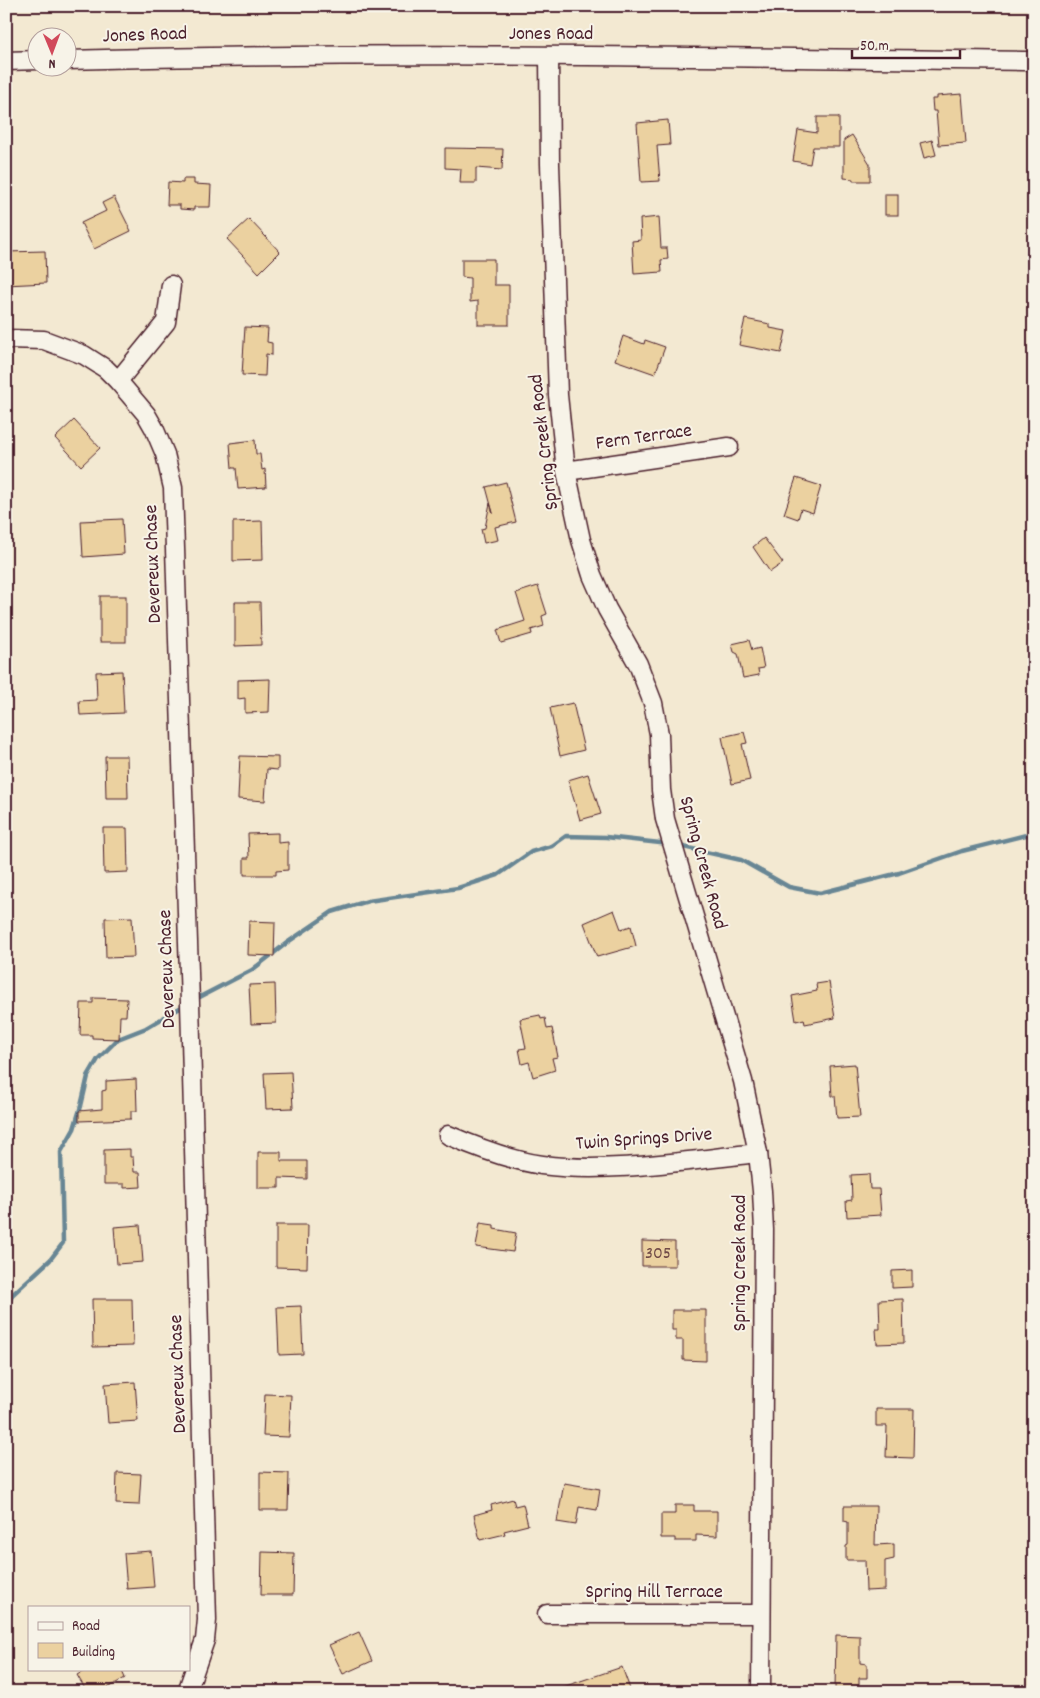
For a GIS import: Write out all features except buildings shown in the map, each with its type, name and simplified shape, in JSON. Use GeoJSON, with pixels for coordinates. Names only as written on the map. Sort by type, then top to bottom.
{"type":"FeatureCollection","features":[{"type":"Feature","properties":{"kind":"street","name":"Jones Road"},"geometry":{"type":"LineString","coordinates":[[78,60],[211,56],[549,56],[1034,61]]}},
{"type":"Feature","properties":{"kind":"street","name":"Spring Creek Road"},"geometry":{"type":"LineString","coordinates":[[549,56],[550,164],[558,395],[566,471],[581,540],[592,575],[607,609],[638,664],[653,703],[659,734],[661,790],[665,819],[743,1081],[758,1153],[764,1230],[760,1614],[761,1692]]}},
{"type":"Feature","properties":{"kind":"street"},"geometry":{"type":"LineString","coordinates":[[6,61],[28,60]]}},
{"type":"Feature","properties":{"kind":"street"},"geometry":{"type":"LineString","coordinates":[[118,381],[166,322],[171,285]]}},
{"type":"Feature","properties":{"kind":"street","name":"Devereux Chase"},"geometry":{"type":"LineString","coordinates":[[6,339],[44,340],[84,355],[106,368],[146,414],[154,428],[165,454],[173,488],[190,1003],[207,1620],[205,1640],[187,1692]]}},
{"type":"Feature","properties":{"kind":"street","name":"Fern Terrace"},"geometry":{"type":"LineString","coordinates":[[566,471],[729,447]]}},
{"type":"Feature","properties":{"kind":"street","name":"Twin Springs Drive"},"geometry":{"type":"LineString","coordinates":[[448,1135],[478,1148],[509,1158],[573,1168],[616,1167],[758,1153]]}},
{"type":"Feature","properties":{"kind":"street","name":"Spring Hill Terrace"},"geometry":{"type":"LineString","coordinates":[[546,1614],[760,1614]]}},
{"type":"Feature","properties":{"kind":"waterway"},"geometry":{"type":"LineString","coordinates":[[679,846],[741,860],[789,887],[820,893],[899,873],[962,851],[1034,833]]}},
{"type":"Feature","properties":{"kind":"waterway"},"geometry":{"type":"LineString","coordinates":[[194,1000],[252,970],[288,942],[332,912],[368,901],[458,888],[498,875],[531,852],[552,846],[566,836],[606,837],[669,844]]}},
{"type":"Feature","properties":{"kind":"waterway"},"geometry":{"type":"LineString","coordinates":[[6,1312],[12,1295],[50,1260],[63,1243],[61,1152],[74,1129],[88,1076],[98,1059],[118,1039],[146,1028],[185,1005]]}}]}
